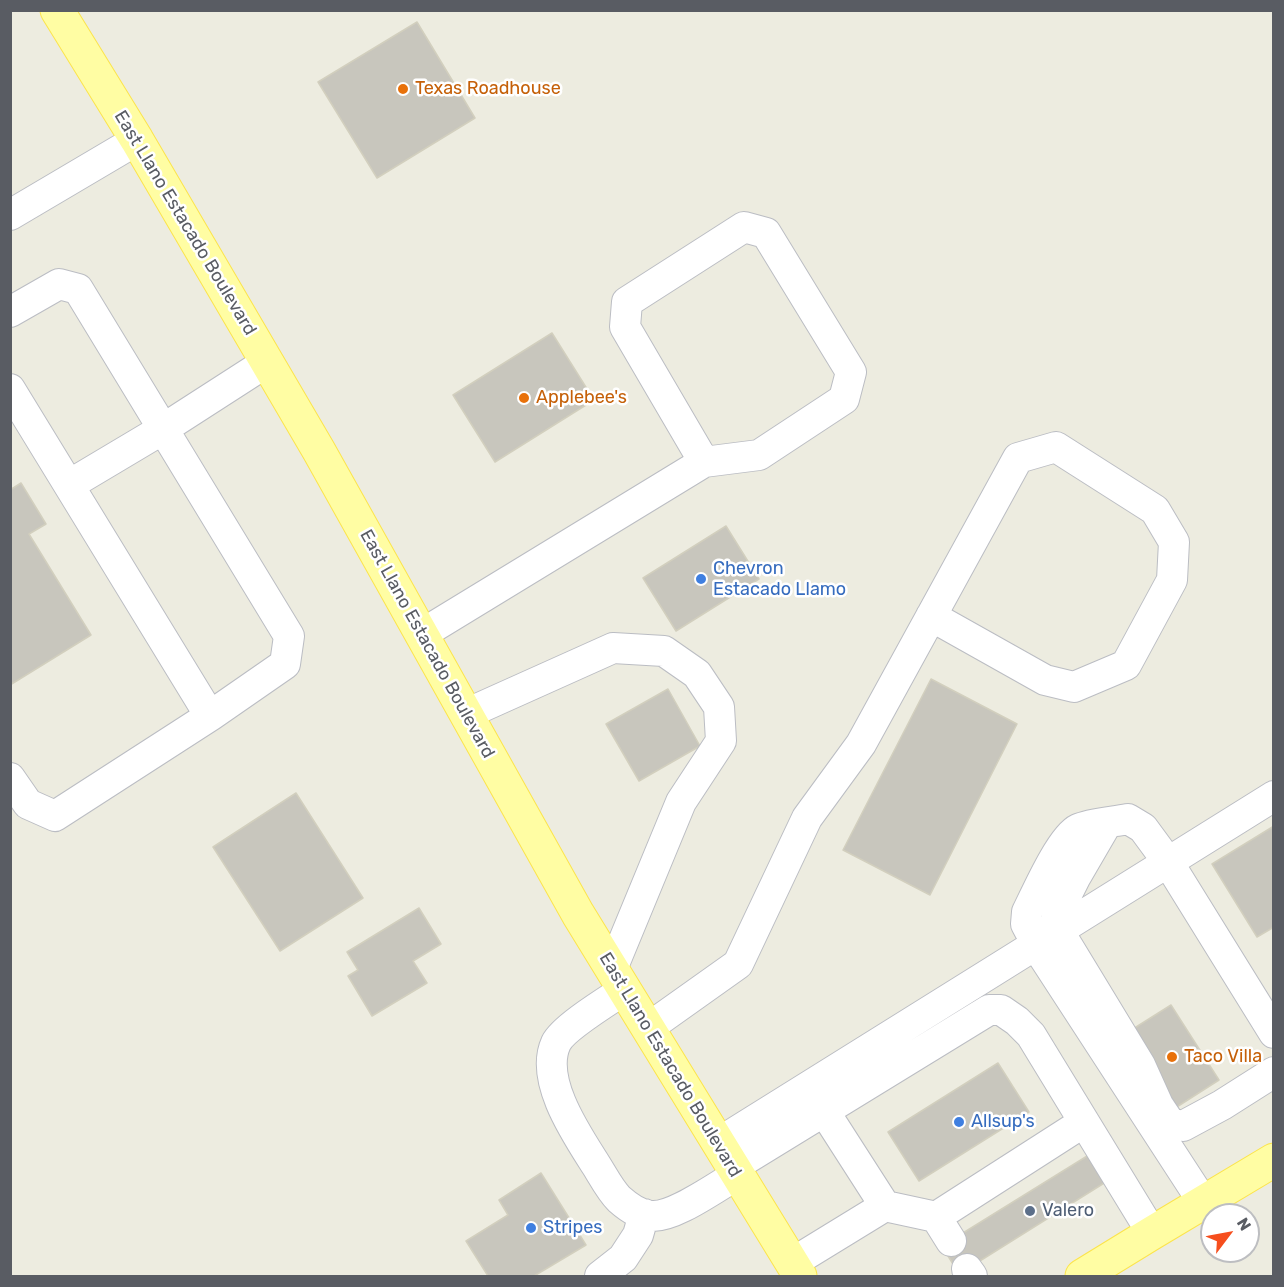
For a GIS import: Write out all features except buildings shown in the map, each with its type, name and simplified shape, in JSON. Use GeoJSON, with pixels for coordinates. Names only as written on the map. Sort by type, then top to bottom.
{"type":"FeatureCollection","features":[{"type":"Feature","properties":{"kind":"main road","name":"East Llano Estacado Boulevard"},"geometry":{"type":"LineString","coordinates":[[68,15],[137,140],[319,451],[578,914],[796,1270]]}},
{"type":"Feature","properties":{"kind":"main road"},"geometry":{"type":"LineString","coordinates":[[1082,1276],[1274,1160]]}},
{"type":"Feature","properties":{"kind":"street"},"geometry":{"type":"LineString","coordinates":[[10,215],[137,140]]}},
{"type":"Feature","properties":{"kind":"street"},"geometry":{"type":"LineString","coordinates":[[422,634],[704,462],[759,455],[844,399],[851,372],[766,233],[744,227],[627,302],[625,327],[704,462]]}},
{"type":"Feature","properties":{"kind":"street"},"geometry":{"type":"LineString","coordinates":[[10,312],[59,284],[78,289],[289,636],[285,664],[210,716],[55,816],[28,804],[10,778]]}},
{"type":"Feature","properties":{"kind":"street"},"geometry":{"type":"LineString","coordinates":[[69,485],[163,429],[267,362]]}},
{"type":"Feature","properties":{"kind":"street"},"geometry":{"type":"LineString","coordinates":[[10,389],[210,716]]}},
{"type":"Feature","properties":{"kind":"street"},"geometry":{"type":"LineString","coordinates":[[648,1029],[738,964],[807,818],[861,744],[931,616],[1018,458],[1056,447],[1155,510],[1174,542],[1172,580],[1126,665],[1074,687],[1045,680],[931,616]]}},
{"type":"Feature","properties":{"kind":"street"},"geometry":{"type":"LineString","coordinates":[[466,714],[613,648],[664,651],[697,674],[719,707],[722,741],[681,802],[618,979],[582,1019],[560,1037],[555,1045],[552,1058],[557,1092],[564,1112],[578,1138],[618,1198],[632,1209],[652,1216],[677,1209],[729,1162],[1047,937],[1274,796]]}},
{"type":"Feature","properties":{"kind":"street"},"geometry":{"type":"LineString","coordinates":[[1047,937],[1075,878],[1107,823],[1128,819],[1143,828],[1168,862],[1274,1033]]}},
{"type":"Feature","properties":{"kind":"street"},"geometry":{"type":"LineString","coordinates":[[1047,937],[1140,1065],[1158,1105],[1170,1123],[1183,1126],[1222,1106],[1274,1072]]}},
{"type":"Feature","properties":{"kind":"street"},"geometry":{"type":"LineString","coordinates":[[1047,937],[1203,1202]]}},
{"type":"Feature","properties":{"kind":"street"},"geometry":{"type":"LineString","coordinates":[[729,1162],[824,1111],[989,1010],[1001,1010],[1031,1035],[1152,1233]]}},
{"type":"Feature","properties":{"kind":"street"},"geometry":{"type":"LineString","coordinates":[[824,1111],[885,1206],[943,1229],[1084,1122]]}},
{"type":"Feature","properties":{"kind":"street"},"geometry":{"type":"LineString","coordinates":[[796,1270],[885,1206]]}},
{"type":"Feature","properties":{"kind":"street"},"geometry":{"type":"LineString","coordinates":[[600,1276],[623,1258],[638,1235],[644,1214]]}},
{"type":"Feature","properties":{"kind":"place","name":"Texas Roadhouse"},"geometry":{"type":"Point","coordinates":[403,89]}},
{"type":"Feature","properties":{"kind":"place","name":"Applebee's"},"geometry":{"type":"Point","coordinates":[524,398]}},
{"type":"Feature","properties":{"kind":"place","name":"Chevron Estacado Llamo"},"geometry":{"type":"Point","coordinates":[701,579]}},
{"type":"Feature","properties":{"kind":"place","name":"Taco Villa"},"geometry":{"type":"Point","coordinates":[1172,1057]}},
{"type":"Feature","properties":{"kind":"place","name":"Allsup's"},"geometry":{"type":"Point","coordinates":[959,1122]}},
{"type":"Feature","properties":{"kind":"place","name":"Valero"},"geometry":{"type":"Point","coordinates":[1030,1211]}},
{"type":"Feature","properties":{"kind":"place","name":"Stripes"},"geometry":{"type":"Point","coordinates":[531,1228]}}]}
